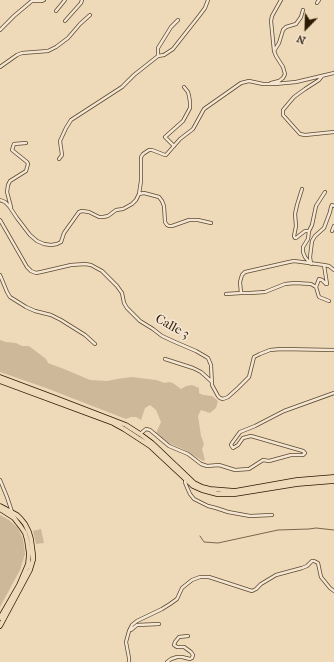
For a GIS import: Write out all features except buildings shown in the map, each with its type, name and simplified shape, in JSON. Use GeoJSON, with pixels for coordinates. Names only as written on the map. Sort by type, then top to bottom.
{"type":"FeatureCollection","features":[{"type":"Feature","properties":{"kind":"main road"},"geometry":{"type":"LineString","coordinates":[[0,377],[126,425],[152,443],[194,482],[202,487],[235,491],[297,480],[334,477]]}},
{"type":"Feature","properties":{"kind":"main road"},"geometry":{"type":"LineString","coordinates":[[0,381],[124,429],[150,446],[193,486],[202,490],[222,495],[297,484],[334,481]]}},
{"type":"Feature","properties":{"kind":"main road"},"geometry":{"type":"LineString","coordinates":[[0,506],[12,512],[21,519],[29,532],[33,547],[33,560],[30,570],[0,626]]}},
{"type":"Feature","properties":{"kind":"main road"},"geometry":{"type":"LineString","coordinates":[[0,509],[14,518],[25,533],[29,554],[28,564],[19,585],[0,618]]}},
{"type":"Feature","properties":{"kind":"street"},"geometry":{"type":"LineString","coordinates":[[0,30],[33,0],[42,2],[44,0]]}},
{"type":"Feature","properties":{"kind":"street"},"geometry":{"type":"LineString","coordinates":[[56,11],[65,0]]}},
{"type":"Feature","properties":{"kind":"street"},"geometry":{"type":"LineString","coordinates":[[65,21],[82,0]]}},
{"type":"Feature","properties":{"kind":"street"},"geometry":{"type":"LineString","coordinates":[[59,159],[62,155],[60,141],[71,120],[122,87],[134,75],[158,56],[169,52],[205,8],[208,0]]}},
{"type":"Feature","properties":{"kind":"street"},"geometry":{"type":"LineString","coordinates":[[268,84],[279,81],[285,74],[283,67],[274,52],[271,21],[272,16],[281,0]]}},
{"type":"Feature","properties":{"kind":"street"},"geometry":{"type":"LineString","coordinates":[[274,52],[283,30],[286,27],[296,24],[301,17],[303,10]]}},
{"type":"Feature","properties":{"kind":"street"},"geometry":{"type":"LineString","coordinates":[[0,68],[22,53],[48,51],[56,47],[68,38],[90,15]]}},
{"type":"Feature","properties":{"kind":"street"},"geometry":{"type":"LineString","coordinates":[[158,56],[158,48],[171,27],[178,20]]}},
{"type":"Feature","properties":{"kind":"street"},"geometry":{"type":"LineString","coordinates":[[0,200],[9,206],[30,236],[44,244],[57,244],[61,242],[64,233],[79,212],[90,212],[98,216],[106,217],[116,210],[132,204],[139,194],[141,181],[141,157],[143,154],[149,150],[152,150],[165,155],[180,139],[193,129],[204,109],[241,83],[249,81],[268,84],[296,82],[334,73]]}},
{"type":"Feature","properties":{"kind":"street"},"geometry":{"type":"LineString","coordinates":[[322,75],[319,80],[294,97],[283,110],[283,115],[300,134],[304,135],[334,132]]}},
{"type":"Feature","properties":{"kind":"street"},"geometry":{"type":"LineString","coordinates":[[174,146],[165,136],[183,121],[190,108],[188,92],[184,87]]}},
{"type":"Feature","properties":{"kind":"street"},"geometry":{"type":"LineString","coordinates":[[13,212],[7,192],[8,186],[10,182],[26,171],[28,164],[12,150],[14,144],[26,144]]}},
{"type":"Feature","properties":{"kind":"street"},"geometry":{"type":"LineString","coordinates":[[302,189],[295,214],[296,226],[294,236],[296,238],[306,231],[309,231]]}},
{"type":"Feature","properties":{"kind":"street"},"geometry":{"type":"LineString","coordinates":[[311,263],[303,252],[304,246],[308,239],[316,206],[325,192]]}},
{"type":"Feature","properties":{"kind":"street"},"geometry":{"type":"LineString","coordinates":[[139,194],[144,193],[159,197],[164,206],[165,222],[169,226],[190,220],[211,223]]}},
{"type":"Feature","properties":{"kind":"street"},"geometry":{"type":"LineString","coordinates":[[311,263],[310,257],[312,241],[324,228],[330,212],[330,207],[332,205],[334,206]]}},
{"type":"Feature","properties":{"kind":"street","name":"Calle 3"},"geometry":{"type":"LineString","coordinates":[[0,220],[27,267],[31,271],[36,273],[71,264],[90,265],[102,271],[117,286],[122,294],[127,308],[140,321],[162,336],[208,358],[212,370],[212,385],[218,396],[223,399],[238,388],[249,377],[254,357],[260,354],[270,350],[281,349],[334,350]]}},
{"type":"Feature","properties":{"kind":"street"},"geometry":{"type":"LineString","coordinates":[[332,231],[334,226]]}},
{"type":"Feature","properties":{"kind":"street"},"geometry":{"type":"LineString","coordinates":[[241,293],[240,282],[242,275],[245,272],[294,261],[329,266],[334,270]]}},
{"type":"Feature","properties":{"kind":"street"},"geometry":{"type":"LineString","coordinates":[[324,265],[327,284],[319,279],[316,286],[319,297],[329,301]]}},
{"type":"Feature","properties":{"kind":"street"},"geometry":{"type":"LineString","coordinates":[[0,275],[10,297],[34,311],[51,315],[61,320],[85,335],[95,344]]}},
{"type":"Feature","properties":{"kind":"street"},"geometry":{"type":"LineString","coordinates":[[226,294],[263,292],[282,285],[290,284],[311,284],[316,286]]}},
{"type":"Feature","properties":{"kind":"street"},"geometry":{"type":"LineString","coordinates":[[165,359],[193,368],[201,372],[212,382]]}},
{"type":"Feature","properties":{"kind":"street"},"geometry":{"type":"LineString","coordinates":[[140,434],[146,429],[150,430],[169,446],[188,454],[206,466],[219,465],[235,470],[249,469],[263,460],[291,455],[303,455],[305,453],[303,451],[251,436],[243,438],[238,445],[233,448],[231,445],[240,432],[284,411],[334,393]]}},
{"type":"Feature","properties":{"kind":"street"},"geometry":{"type":"LineString","coordinates":[[186,479],[185,482],[190,494],[194,499],[202,504],[245,516],[272,515]]}},
{"type":"Feature","properties":{"kind":"street"},"geometry":{"type":"LineString","coordinates":[[0,480],[12,512]]}},
{"type":"Feature","properties":{"kind":"street"},"geometry":{"type":"LineString","coordinates":[[129,662],[126,642],[132,625],[137,621],[162,610],[177,599],[182,588],[200,577],[209,577],[252,592],[261,584],[276,575],[302,568],[314,561],[318,563],[321,577],[330,588],[334,590]]}},
{"type":"Feature","properties":{"kind":"street"},"geometry":{"type":"LineString","coordinates":[[129,632],[137,625],[159,624]]}},
{"type":"Feature","properties":{"kind":"street"},"geometry":{"type":"LineString","coordinates":[[167,662],[177,657],[192,658],[193,655],[191,652],[184,647],[177,647],[174,645],[179,637],[188,636]]}},
{"type":"Feature","properties":{"kind":"shaded area"},"geometry":{"type":"Polygon","coordinates":[[[0,340],[16,343],[22,346],[29,346],[46,359],[48,363],[90,380],[107,381],[132,377],[156,380],[165,383],[169,382],[181,389],[192,385],[199,388],[199,393],[212,396],[218,401],[216,408],[210,413],[201,410],[198,416],[201,436],[204,444],[202,449],[205,460],[203,461],[183,449],[166,442],[156,433],[161,422],[156,410],[150,405],[145,408],[141,420],[136,417],[126,419],[0,372],[0,340]]]}},
{"type":"Feature","properties":{"kind":"shaded area"},"geometry":{"type":"Polygon","coordinates":[[[0,515],[9,520],[18,528],[23,539],[25,554],[20,570],[0,607],[0,515]]]}},
{"type":"Feature","properties":{"kind":"shaded area"},"geometry":{"type":"Polygon","coordinates":[[[41,529],[44,543],[36,544],[33,531],[41,529]]]}},
{"type":"Feature","properties":{"kind":"waterway"},"geometry":{"type":"LineString","coordinates":[[200,536],[204,542],[218,543],[278,530],[316,528],[334,530]]}}]}
